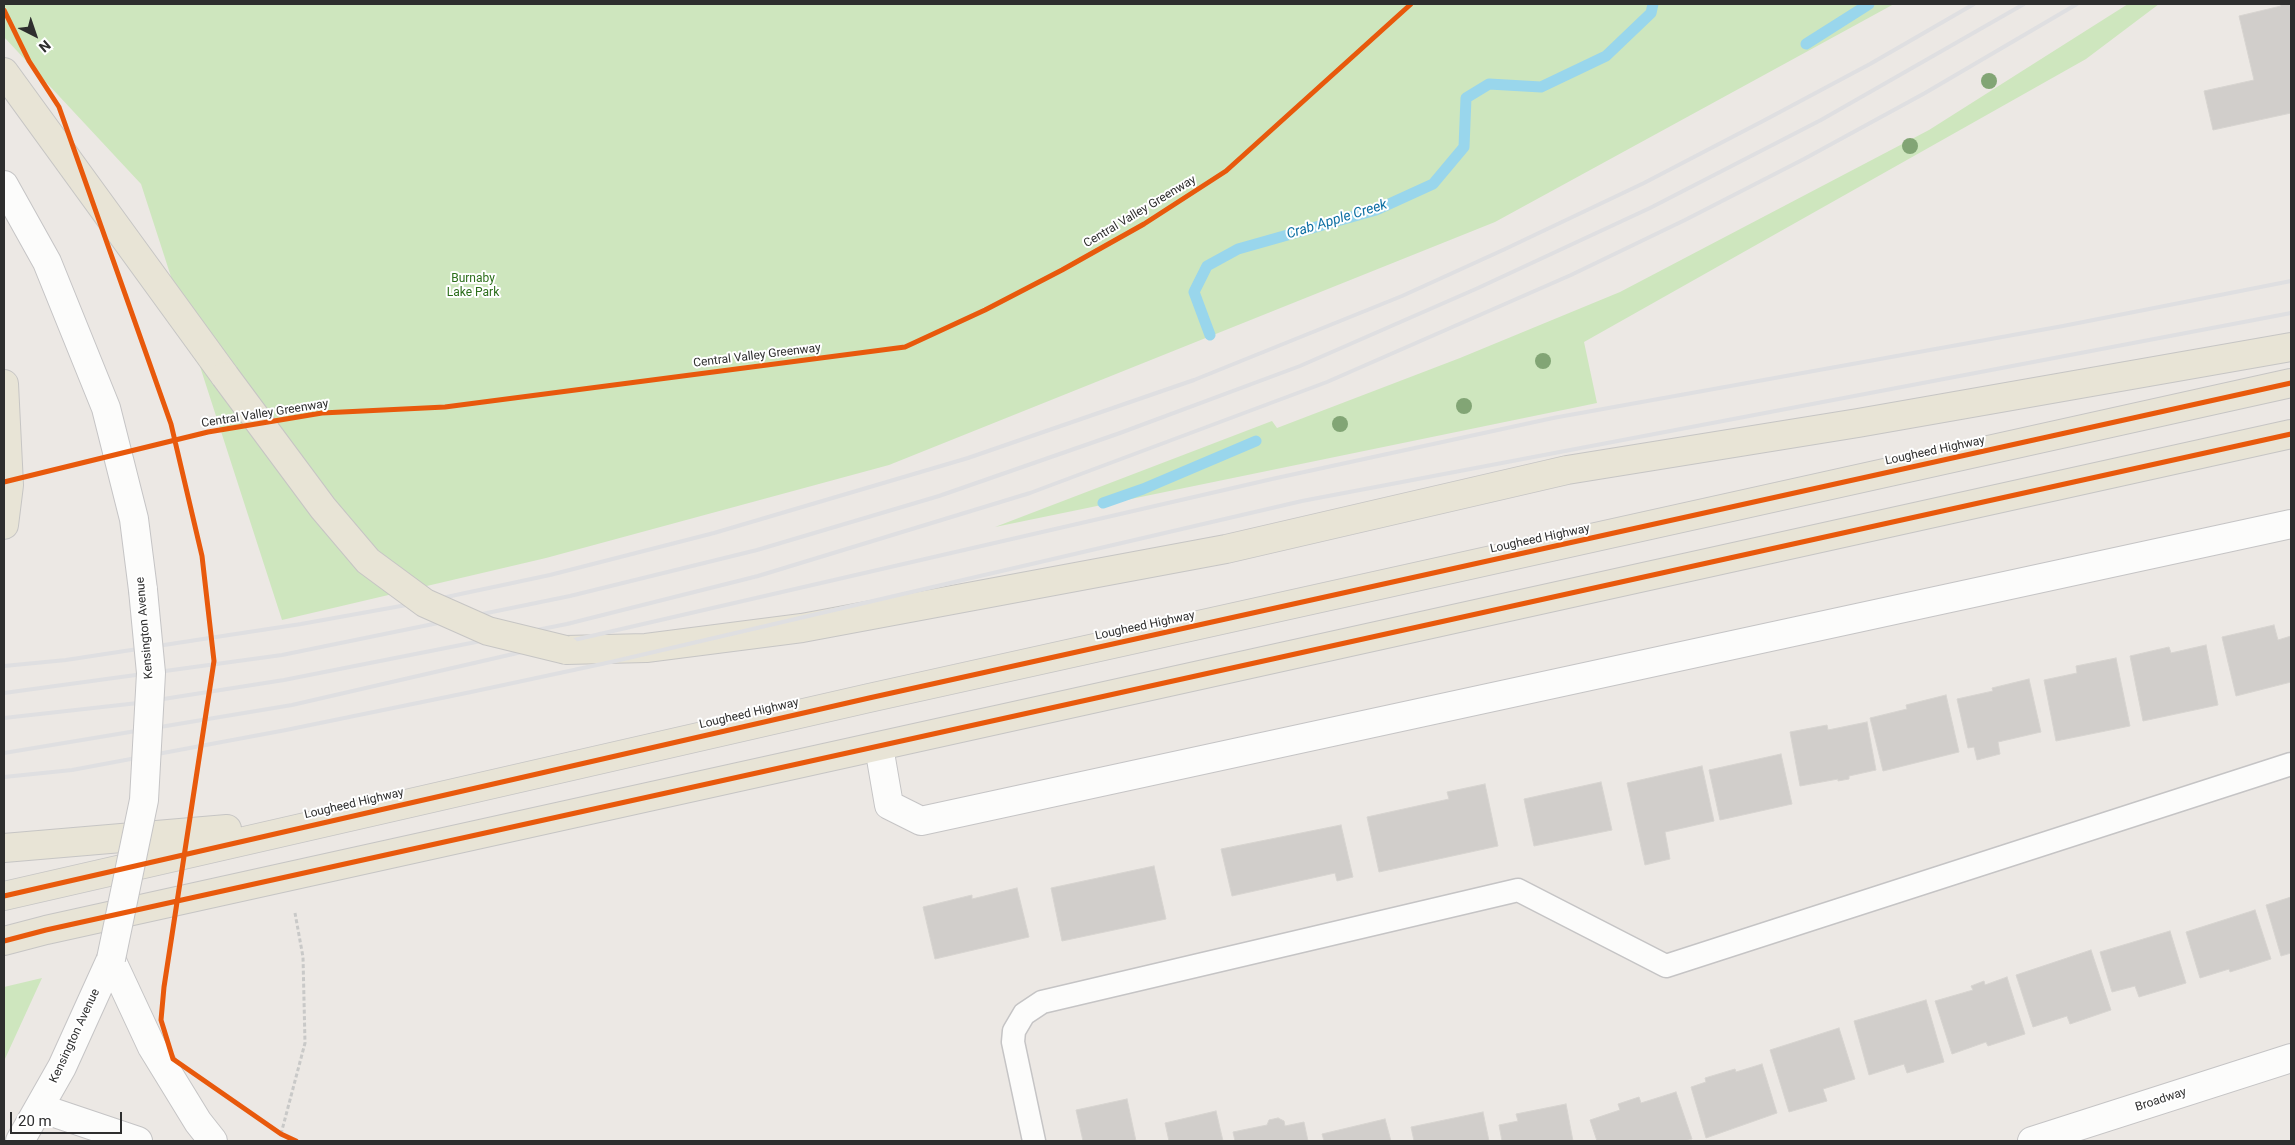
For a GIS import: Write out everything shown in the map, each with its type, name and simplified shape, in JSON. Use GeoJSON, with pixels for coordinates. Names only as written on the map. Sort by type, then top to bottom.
{"type":"FeatureCollection","features":[{"type":"Feature","properties":{"kind":"main road"},"geometry":{"type":"LineString","coordinates":[[4,72],[323,508],[368,561],[425,603],[488,631],[566,650],[646,648],[802,628],[1226,549],[1567,470],[1858,423],[2291,347]]}},
{"type":"Feature","properties":{"kind":"main road","name":"Lougheed Highway"},"geometry":{"type":"LineString","coordinates":[[4,896],[321,821],[888,693],[2291,383]]}},
{"type":"Feature","properties":{"kind":"main road"},"geometry":{"type":"LineString","coordinates":[[4,384],[9,485],[4,525]]}},
{"type":"Feature","properties":{"kind":"main road"},"geometry":{"type":"LineString","coordinates":[[4,941],[2291,434]]}},
{"type":"Feature","properties":{"kind":"main road"},"geometry":{"type":"LineString","coordinates":[[4,848],[321,821]]}},
{"type":"Feature","properties":{"kind":"street","name":"Kensington Avenue"},"geometry":{"type":"LineString","coordinates":[[4,185],[47,262],[78,333],[106,408],[134,519],[151,673],[144,800],[112,958],[62,1067],[20,1141]]}},
{"type":"Feature","properties":{"kind":"street"},"geometry":{"type":"LineString","coordinates":[[879,747],[889,805],[921,821],[2291,524]]}},
{"type":"Feature","properties":{"kind":"street"},"geometry":{"type":"LineString","coordinates":[[112,958],[152,1047],[198,1122],[213,1141]]}},
{"type":"Feature","properties":{"kind":"street","name":"Broadway"},"geometry":{"type":"LineString","coordinates":[[2032,1141],[2291,1058]]}},
{"type":"Feature","properties":{"kind":"street"},"geometry":{"type":"LineString","coordinates":[[40,1108],[138,1141]]}},
{"type":"Feature","properties":{"kind":"lane"},"geometry":{"type":"LineString","coordinates":[[1034,1141],[1013,1042],[1014,1031],[1024,1014],[1042,1002],[1518,890],[1666,966],[2291,764]]}},
{"type":"Feature","properties":{"kind":"path"},"geometry":{"type":"LineString","coordinates":[[282,1134],[305,1043],[303,957],[295,913]]}},
{"type":"Feature","properties":{"kind":"path"},"geometry":{"type":"LineString","coordinates":[[274,1129],[289,1138]]}},
{"type":"Feature","properties":{"kind":"green space","name":"Burnaby Lake Park"},"geometry":{"type":"Polygon","coordinates":[[[4,4],[1894,4],[1495,222],[889,465],[546,558],[282,620],[141,184],[4,37],[4,4]]]}},
{"type":"Feature","properties":{"kind":"green space"},"geometry":{"type":"Polygon","coordinates":[[[2128,4],[2159,4],[2086,59],[1584,342],[1597,403],[995,527],[1272,421],[1277,428],[1460,358],[1620,292],[1929,130],[2128,4]]]}},
{"type":"Feature","properties":{"kind":"green space"},"geometry":{"type":"Polygon","coordinates":[[[42,978],[4,1061],[4,987],[42,978]]]}},
{"type":"Feature","properties":{"kind":"building"},"geometry":{"type":"Polygon","coordinates":[[[2280,4],[2291,4],[2291,113],[2213,130],[2204,91],[2254,80],[2239,16],[2281,6],[2280,4]]]}},
{"type":"Feature","properties":{"kind":"building"},"geometry":{"type":"Polygon","coordinates":[[[2274,625],[2278,640],[2291,636],[2291,682],[2236,696],[2222,637],[2274,625]]]}},
{"type":"Feature","properties":{"kind":"building"},"geometry":{"type":"Polygon","coordinates":[[[2206,645],[2218,705],[2143,721],[2130,656],[2169,647],[2171,653],[2206,645]]]}},
{"type":"Feature","properties":{"kind":"building"},"geometry":{"type":"Polygon","coordinates":[[[2116,658],[2130,726],[2056,741],[2044,680],[2077,673],[2076,666],[2116,658]]]}},
{"type":"Feature","properties":{"kind":"building"},"geometry":{"type":"Polygon","coordinates":[[[2029,679],[2041,732],[1998,742],[2000,754],[1977,760],[1974,747],[1968,748],[1957,699],[1993,691],[1992,688],[2029,679]]]}},
{"type":"Feature","properties":{"kind":"building"},"geometry":{"type":"Polygon","coordinates":[[[1946,695],[1959,752],[1883,771],[1870,718],[1907,709],[1906,705],[1946,695]]]}},
{"type":"Feature","properties":{"kind":"building"},"geometry":{"type":"Polygon","coordinates":[[[1867,722],[1876,770],[1849,776],[1849,779],[1838,781],[1838,779],[1800,786],[1790,732],[1827,725],[1828,730],[1867,722]]]}},
{"type":"Feature","properties":{"kind":"building"},"geometry":{"type":"Polygon","coordinates":[[[1781,754],[1792,804],[1720,820],[1709,770],[1781,754]]]}},
{"type":"Feature","properties":{"kind":"building"},"geometry":{"type":"Polygon","coordinates":[[[1702,766],[1714,821],[1665,832],[1670,859],[1645,865],[1627,783],[1702,766]]]}},
{"type":"Feature","properties":{"kind":"building"},"geometry":{"type":"Polygon","coordinates":[[[1601,782],[1612,830],[1534,846],[1524,799],[1601,782]]]}},
{"type":"Feature","properties":{"kind":"building"},"geometry":{"type":"Polygon","coordinates":[[[1485,784],[1498,846],[1379,872],[1367,817],[1449,799],[1447,792],[1485,784]]]}},
{"type":"Feature","properties":{"kind":"building"},"geometry":{"type":"Polygon","coordinates":[[[1341,825],[1353,877],[1337,881],[1335,873],[1232,896],[1221,849],[1341,825]]]}},
{"type":"Feature","properties":{"kind":"building"},"geometry":{"type":"Polygon","coordinates":[[[1154,866],[1166,919],[1062,941],[1051,888],[1154,866]]]}},
{"type":"Feature","properties":{"kind":"building"},"geometry":{"type":"Polygon","coordinates":[[[1017,888],[1029,937],[935,959],[923,907],[972,895],[972,899],[1017,888]]]}},
{"type":"Feature","properties":{"kind":"building"},"geometry":{"type":"Polygon","coordinates":[[[2291,897],[2291,953],[2281,956],[2266,905],[2291,897]]]}},
{"type":"Feature","properties":{"kind":"building"},"geometry":{"type":"Polygon","coordinates":[[[2255,910],[2271,959],[2230,972],[2229,969],[2200,978],[2186,932],[2255,910]]]}},
{"type":"Feature","properties":{"kind":"building"},"geometry":{"type":"Polygon","coordinates":[[[2170,931],[2186,983],[2139,997],[2135,986],[2112,992],[2100,952],[2170,931]]]}},
{"type":"Feature","properties":{"kind":"building"},"geometry":{"type":"Polygon","coordinates":[[[2091,950],[2111,1010],[2070,1024],[2067,1016],[2033,1027],[2016,975],[2091,950]]]}},
{"type":"Feature","properties":{"kind":"building"},"geometry":{"type":"Polygon","coordinates":[[[2007,977],[2025,1034],[1988,1046],[1986,1042],[1952,1054],[1935,1001],[1973,990],[1971,986],[1984,981],[1985,985],[2007,977]]]}},
{"type":"Feature","properties":{"kind":"building"},"geometry":{"type":"Polygon","coordinates":[[[1926,1000],[1944,1062],[1907,1073],[1904,1064],[1869,1075],[1854,1021],[1926,1000]]]}},
{"type":"Feature","properties":{"kind":"building"},"geometry":{"type":"Polygon","coordinates":[[[1839,1028],[1855,1079],[1823,1089],[1827,1101],[1789,1112],[1770,1050],[1839,1028]]]}},
{"type":"Feature","properties":{"kind":"building"},"geometry":{"type":"Polygon","coordinates":[[[1762,1064],[1777,1113],[1706,1138],[1691,1087],[1706,1082],[1705,1078],[1735,1069],[1736,1072],[1762,1064]]]}},
{"type":"Feature","properties":{"kind":"building"},"geometry":{"type":"Polygon","coordinates":[[[1676,1092],[1692,1139],[1685,1141],[1597,1141],[1590,1120],[1620,1110],[1618,1104],[1639,1097],[1641,1103],[1676,1092]]]}},
{"type":"Feature","properties":{"kind":"building"},"geometry":{"type":"Polygon","coordinates":[[[1127,1099],[1136,1141],[1083,1141],[1076,1110],[1127,1099]]]}},
{"type":"Feature","properties":{"kind":"building"},"geometry":{"type":"Polygon","coordinates":[[[1566,1104],[1573,1141],[1502,1141],[1499,1125],[1518,1121],[1516,1114],[1566,1104]]]}},
{"type":"Feature","properties":{"kind":"building"},"geometry":{"type":"Polygon","coordinates":[[[1216,1111],[1223,1141],[1169,1141],[1165,1123],[1216,1111]]]}},
{"type":"Feature","properties":{"kind":"building"},"geometry":{"type":"Polygon","coordinates":[[[1483,1112],[1489,1141],[1414,1141],[1411,1127],[1483,1112]]]}},
{"type":"Feature","properties":{"kind":"building"},"geometry":{"type":"Polygon","coordinates":[[[1278,1118],[1284,1121],[1285,1126],[1304,1122],[1308,1141],[1235,1141],[1233,1132],[1267,1125],[1269,1120],[1278,1118]]]}},
{"type":"Feature","properties":{"kind":"building"},"geometry":{"type":"Polygon","coordinates":[[[1385,1119],[1391,1141],[1324,1141],[1322,1134],[1385,1119]]]}},
{"type":"Feature","properties":{"kind":"waterway","name":"Crab Apple Creek"},"geometry":{"type":"LineString","coordinates":[[1210,335],[1194,292],[1207,266],[1238,249],[1376,210],[1433,184],[1464,147],[1466,98],[1489,84],[1541,87],[1606,56],[1651,13],[1653,4]]}},
{"type":"Feature","properties":{"kind":"waterway"},"geometry":{"type":"LineString","coordinates":[[1806,44],[1869,4]]}},
{"type":"Feature","properties":{"kind":"waterway","name":"Crab Apple Creek"},"geometry":{"type":"LineString","coordinates":[[1103,503],[1143,489],[1256,441]]}},
{"type":"Feature","properties":{"kind":"railway"},"geometry":{"type":"LineString","coordinates":[[4,666],[66,660],[301,624],[423,602],[550,575],[714,533],[968,458],[1194,380],[1402,296],[1644,183],[1870,64],[1974,4]]}},
{"type":"Feature","properties":{"kind":"railway"},"geometry":{"type":"LineString","coordinates":[[4,693],[282,655],[570,596],[757,550],[939,496],[1120,433],[1300,366],[1478,288],[1650,208],[1821,120],[2024,4]]}},
{"type":"Feature","properties":{"kind":"railway"},"geometry":{"type":"LineString","coordinates":[[4,718],[138,703],[284,680],[567,624],[758,576],[1030,493],[1327,382],[1571,275],[1685,220],[1804,159],[1925,93],[2077,4]]}},
{"type":"Feature","properties":{"kind":"railway"},"geometry":{"type":"LineString","coordinates":[[4,753],[292,705],[1272,479],[1553,418],[2063,326],[2291,281]]}},
{"type":"Feature","properties":{"kind":"railway"},"geometry":{"type":"LineString","coordinates":[[4,777],[72,770],[286,730],[471,692],[611,662],[1302,501],[2291,313]]}},
{"type":"Feature","properties":{"kind":"cycle path","name":"Central Valley Greenway"},"geometry":{"type":"LineString","coordinates":[[4,482],[208,432],[322,413],[445,407],[905,347],[985,310],[1062,270],[1144,224],[1226,171],[1411,4]]}},
{"type":"Feature","properties":{"kind":"cycle path"},"geometry":{"type":"LineString","coordinates":[[4,10],[29,61],[59,107],[171,424],[202,556],[214,661],[164,987],[161,1020],[173,1059],[281,1134],[296,1141]]}},
{"type":"Feature","properties":{"kind":"cycle path"},"geometry":{"type":"LineString","coordinates":[[4,896],[869,698],[2291,383]]}},
{"type":"Feature","properties":{"kind":"cycle path"},"geometry":{"type":"LineString","coordinates":[[4,941],[46,930],[2291,434]]}}]}
